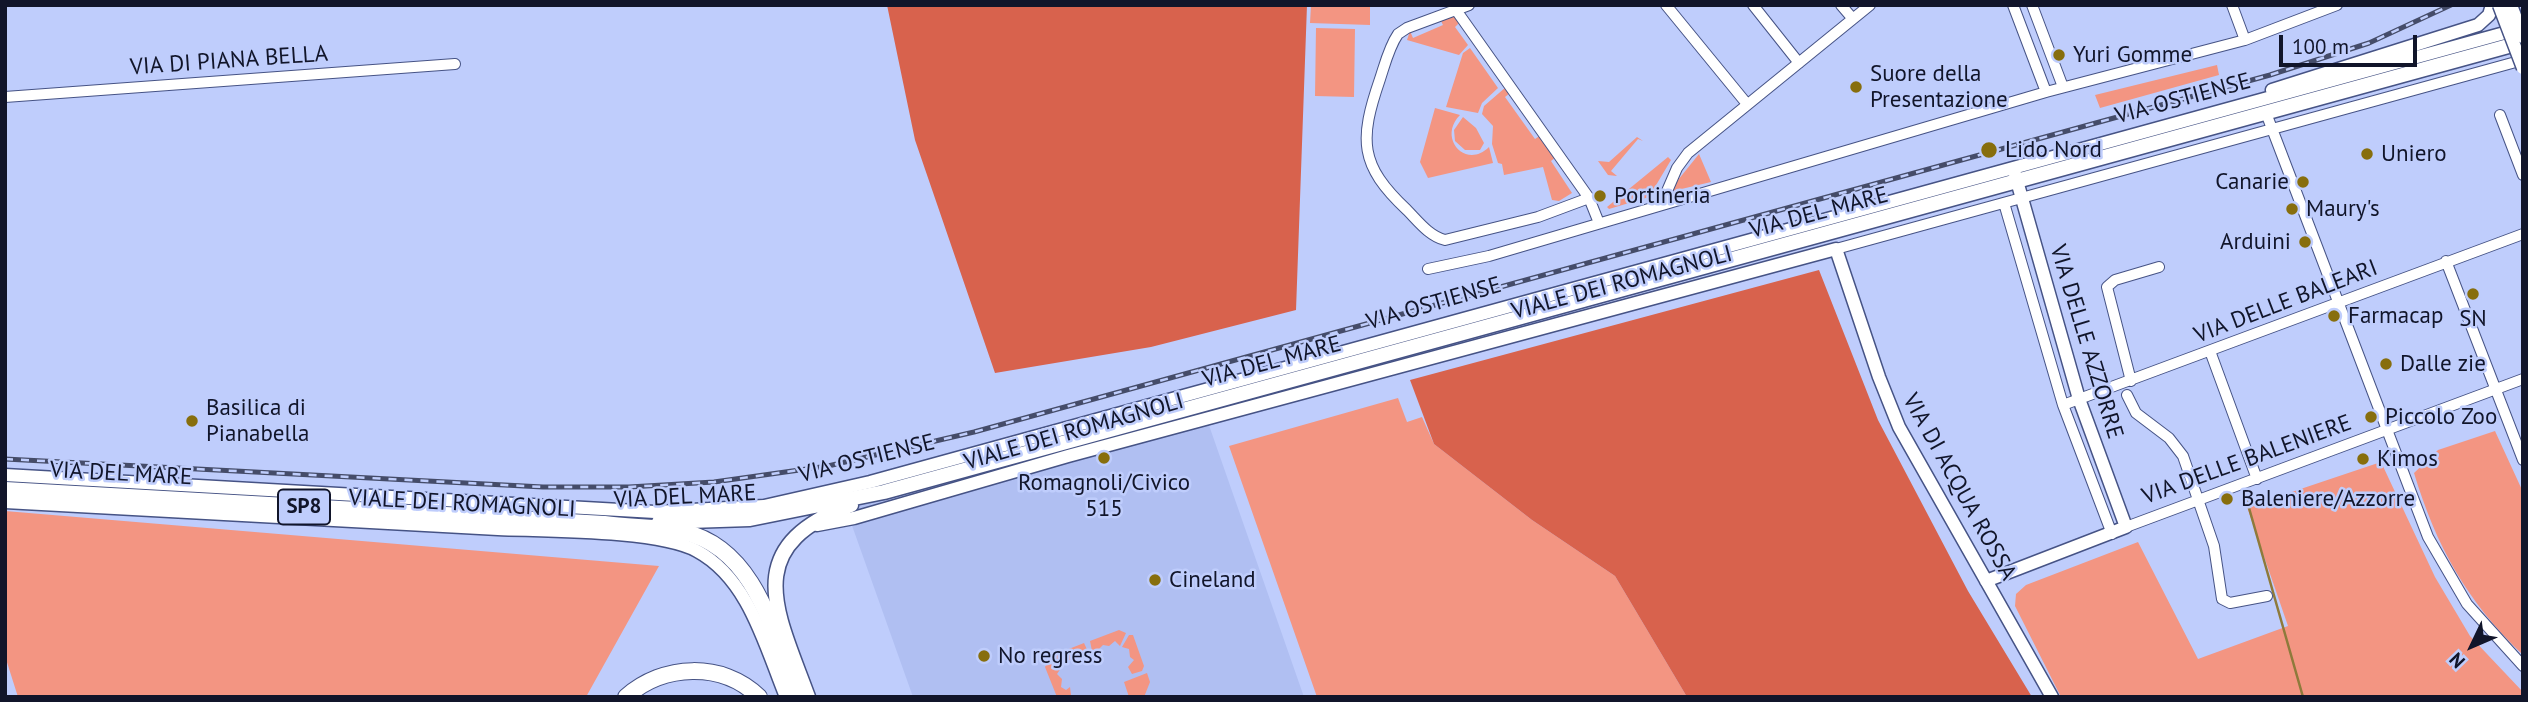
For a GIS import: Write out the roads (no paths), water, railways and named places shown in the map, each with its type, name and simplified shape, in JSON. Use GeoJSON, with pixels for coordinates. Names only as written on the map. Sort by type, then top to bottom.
{"type":"FeatureCollection","features":[{"type":"Feature","properties":{"kind":"main road","name":"VIA DEL MARE"},"geometry":{"type":"LineString","coordinates":[[5,490],[604,524],[702,523],[750,519],[884,492],[2017,182],[2523,40]]}},
{"type":"Feature","properties":{"kind":"main road","name":"VIALE DEI ROMAGNOLI"},"geometry":{"type":"LineString","coordinates":[[808,697],[780,621],[774,582],[786,549],[798,534],[841,509],[884,492]]}},
{"type":"Feature","properties":{"kind":"main road","name":"VIALE DEI ROMAGNOLI"},"geometry":{"type":"LineString","coordinates":[[604,524],[685,532],[709,541],[730,555],[751,582],[799,697]]}},
{"type":"Feature","properties":{"kind":"main road"},"geometry":{"type":"LineString","coordinates":[[626,697],[651,680],[687,670],[730,678],[759,697]]}},
{"type":"Feature","properties":{"kind":"street"},"geometry":{"type":"LineString","coordinates":[[1469,5],[1404,29],[1393,43],[1373,101],[1366,135],[1371,161],[1382,186],[1432,234],[1445,240],[1538,217],[1588,198]]}},
{"type":"Feature","properties":{"kind":"street"},"geometry":{"type":"LineString","coordinates":[[1666,5],[1747,104]]}},
{"type":"Feature","properties":{"kind":"street"},"geometry":{"type":"LineString","coordinates":[[1753,5],[1799,63]]}},
{"type":"Feature","properties":{"kind":"street"},"geometry":{"type":"LineString","coordinates":[[1841,5],[1853,19]]}},
{"type":"Feature","properties":{"kind":"street"},"geometry":{"type":"LineString","coordinates":[[1661,205],[1667,185],[1684,158],[1870,5]]}},
{"type":"Feature","properties":{"kind":"street"},"geometry":{"type":"LineString","coordinates":[[2013,5],[2046,92]]}},
{"type":"Feature","properties":{"kind":"street"},"geometry":{"type":"LineString","coordinates":[[2032,5],[2063,87]]}},
{"type":"Feature","properties":{"kind":"street"},"geometry":{"type":"LineString","coordinates":[[2232,5],[2245,40]]}},
{"type":"Feature","properties":{"kind":"street"},"geometry":{"type":"LineString","coordinates":[[1428,269],[1474,260],[2063,87],[2245,40],[2337,5]]}},
{"type":"Feature","properties":{"kind":"street"},"geometry":{"type":"LineString","coordinates":[[2247,103],[2286,84],[2478,25],[2487,19],[2492,5]]}},
{"type":"Feature","properties":{"kind":"street"},"geometry":{"type":"LineString","coordinates":[[2499,5],[2523,68]]}},
{"type":"Feature","properties":{"kind":"street"},"geometry":{"type":"LineString","coordinates":[[2511,5],[2523,40]]}},
{"type":"Feature","properties":{"kind":"street"},"geometry":{"type":"LineString","coordinates":[[1456,10],[1588,198],[1599,223]]}},
{"type":"Feature","properties":{"kind":"street","name":"VIA OSTIENSE"},"geometry":{"type":"LineString","coordinates":[[5,475],[655,512],[764,506],[870,482],[2523,28]]}},
{"type":"Feature","properties":{"kind":"street","name":"VIALE DEI ROMAGNOLI"},"geometry":{"type":"LineString","coordinates":[[813,526],[854,518],[1081,453],[2523,60]]}},
{"type":"Feature","properties":{"kind":"street","name":"VIA DI PIANA BELLA"},"geometry":{"type":"LineString","coordinates":[[5,97],[455,64]]}},
{"type":"Feature","properties":{"kind":"street"},"geometry":{"type":"LineString","coordinates":[[2266,113],[2419,515],[2447,573],[2479,620],[2523,666]]}},
{"type":"Feature","properties":{"kind":"street"},"geometry":{"type":"LineString","coordinates":[[2500,115],[2523,175]]}},
{"type":"Feature","properties":{"kind":"street","name":"VIA DELLE AZZORRE"},"geometry":{"type":"LineString","coordinates":[[2013,167],[2078,399],[2126,527]]}},
{"type":"Feature","properties":{"kind":"street","name":"VIA DELLE AZZORRE"},"geometry":{"type":"LineString","coordinates":[[2004,203],[2063,405],[2112,534]]}},
{"type":"Feature","properties":{"kind":"street","name":"VIA DELLE BALEARI"},"geometry":{"type":"LineString","coordinates":[[2063,405],[2523,234]]}},
{"type":"Feature","properties":{"kind":"street"},"geometry":{"type":"LineString","coordinates":[[2016,247],[2034,242]]}},
{"type":"Feature","properties":{"kind":"street","name":"VIA DI ACQUA ROSSA"},"geometry":{"type":"LineString","coordinates":[[1836,249],[1894,416],[2052,697]]}},
{"type":"Feature","properties":{"kind":"street"},"geometry":{"type":"LineString","coordinates":[[2446,261],[2523,460]]}},
{"type":"Feature","properties":{"kind":"street"},"geometry":{"type":"LineString","coordinates":[[2131,381],[2107,287],[2112,281],[2159,267]]}},
{"type":"Feature","properties":{"kind":"street"},"geometry":{"type":"LineString","coordinates":[[2210,351],[2257,478]]}},
{"type":"Feature","properties":{"kind":"street","name":"VIA DELLE BALENIERE"},"geometry":{"type":"LineString","coordinates":[[1986,581],[2523,379]]}},
{"type":"Feature","properties":{"kind":"street"},"geometry":{"type":"LineString","coordinates":[[2127,395],[2136,413],[2165,434],[2181,451],[2216,552],[2222,599],[2230,603],[2267,596]]}},
{"type":"Feature","properties":{"kind":"street","name":"VIALE DEI ROMAGNOLI"},"geometry":{"type":"LineString","coordinates":[[5,502],[555,532],[678,543],[704,555],[733,580],[756,624],[786,697]]}},
{"type":"Feature","properties":{"kind":"waterway"},"geometry":{"type":"LineString","coordinates":[[2247,501],[2303,697]]}},
{"type":"Feature","properties":{"kind":"railway"},"geometry":{"type":"LineString","coordinates":[[5,459],[543,487],[629,487],[714,482],[828,466],[974,432],[2270,75],[2369,43],[2451,5]]}},
{"type":"Feature","properties":{"kind":"place","name":"Yuri Gomme"},"geometry":{"type":"Point","coordinates":[2059,55]}},
{"type":"Feature","properties":{"kind":"place","name":"Suore della Presentazione"},"geometry":{"type":"Point","coordinates":[1856,87]}},
{"type":"Feature","properties":{"kind":"place","name":"Lido Nord"},"geometry":{"type":"Point","coordinates":[1989,150]}},
{"type":"Feature","properties":{"kind":"place","name":"Uniero"},"geometry":{"type":"Point","coordinates":[2367,154]}},
{"type":"Feature","properties":{"kind":"place","name":"Canarie"},"geometry":{"type":"Point","coordinates":[2303,182]}},
{"type":"Feature","properties":{"kind":"place","name":"Portineria"},"geometry":{"type":"Point","coordinates":[1600,196]}},
{"type":"Feature","properties":{"kind":"place","name":"Maury's"},"geometry":{"type":"Point","coordinates":[2292,209]}},
{"type":"Feature","properties":{"kind":"place","name":"Arduini"},"geometry":{"type":"Point","coordinates":[2305,242]}},
{"type":"Feature","properties":{"kind":"place","name":"SN"},"geometry":{"type":"Point","coordinates":[2473,294]}},
{"type":"Feature","properties":{"kind":"place","name":"Farmacap"},"geometry":{"type":"Point","coordinates":[2334,316]}},
{"type":"Feature","properties":{"kind":"place","name":"Dalle zie"},"geometry":{"type":"Point","coordinates":[2386,364]}},
{"type":"Feature","properties":{"kind":"place","name":"Piccolo Zoo"},"geometry":{"type":"Point","coordinates":[2371,417]}},
{"type":"Feature","properties":{"kind":"place","name":"Basilica di Pianabella"},"geometry":{"type":"Point","coordinates":[192,421]}},
{"type":"Feature","properties":{"kind":"place","name":"Romagnoli/Civico 515"},"geometry":{"type":"Point","coordinates":[1104,458]}},
{"type":"Feature","properties":{"kind":"place","name":"Kimos"},"geometry":{"type":"Point","coordinates":[2363,459]}},
{"type":"Feature","properties":{"kind":"place","name":"Baleniere/Azzorre"},"geometry":{"type":"Point","coordinates":[2227,499]}},
{"type":"Feature","properties":{"kind":"place","name":"Cineland"},"geometry":{"type":"Point","coordinates":[1155,580]}},
{"type":"Feature","properties":{"kind":"place","name":"No regress"},"geometry":{"type":"Point","coordinates":[984,656]}}]}
